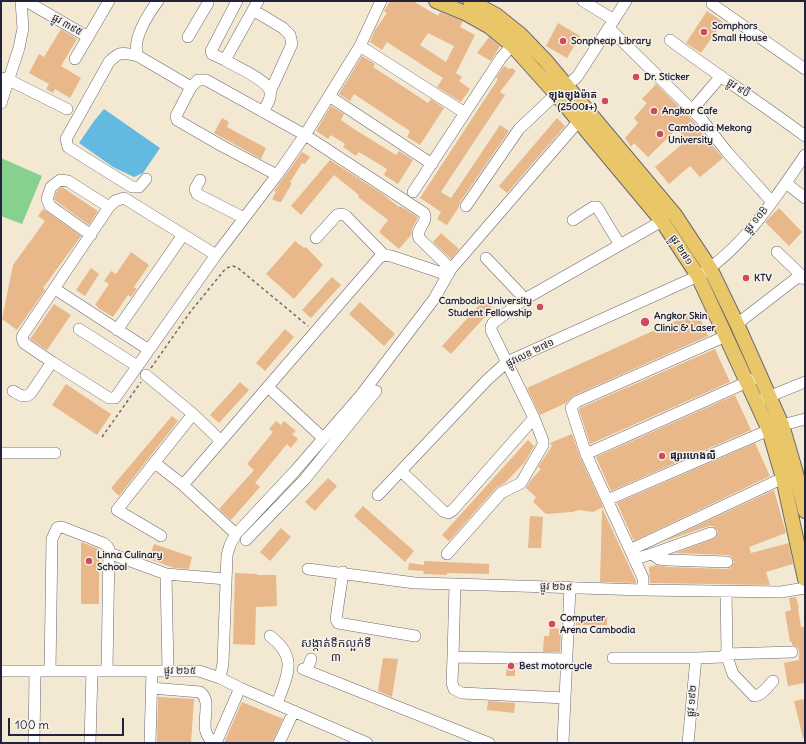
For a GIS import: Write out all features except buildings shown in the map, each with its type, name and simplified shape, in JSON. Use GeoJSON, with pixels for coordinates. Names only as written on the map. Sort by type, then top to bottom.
{"type":"FeatureCollection","features":[{"type":"Feature","properties":{"kind":"main road","name":"ផ្លូវ ២៧១"},"geometry":{"type":"LineString","coordinates":[[436,1],[465,13],[490,27],[562,90]]}},
{"type":"Feature","properties":{"kind":"main road","name":"ផ្លូវ ២៧១"},"geometry":{"type":"LineString","coordinates":[[471,1],[496,15],[521,35],[662,221],[698,276],[726,336],[754,379]]}},
{"type":"Feature","properties":{"kind":"main road","name":"ផ្លូវ ២៧១"},"geometry":{"type":"LineString","coordinates":[[583,116],[674,214],[710,268],[738,324],[754,379],[795,474],[805,510]]}},
{"type":"Feature","properties":{"kind":"main road","name":"ផ្លូវ ២៧១"},"geometry":{"type":"LineString","coordinates":[[795,474],[805,579]]}},
{"type":"Feature","properties":{"kind":"street"},"geometry":{"type":"LineString","coordinates":[[1,103],[5,79],[19,48],[23,28],[21,1]]}},
{"type":"Feature","properties":{"kind":"street","name":"ផ្លូវ ៣៩៥"},"geometry":{"type":"LineString","coordinates":[[26,1],[88,37]]}},
{"type":"Feature","properties":{"kind":"street"},"geometry":{"type":"LineString","coordinates":[[75,59],[109,1]]}},
{"type":"Feature","properties":{"kind":"street"},"geometry":{"type":"LineString","coordinates":[[138,56],[136,50],[140,33],[150,12],[158,1]]}},
{"type":"Feature","properties":{"kind":"street"},"geometry":{"type":"LineString","coordinates":[[238,1],[211,51],[212,54],[265,83],[270,92]]}},
{"type":"Feature","properties":{"kind":"street"},"geometry":{"type":"LineString","coordinates":[[216,255],[124,198],[116,201],[109,207],[23,335],[22,338],[24,343],[109,398],[115,398],[216,255],[305,135],[360,46],[381,1]]}},
{"type":"Feature","properties":{"kind":"street"},"geometry":{"type":"LineString","coordinates":[[583,1],[611,24],[703,121],[727,152],[772,202]]}},
{"type":"Feature","properties":{"kind":"street"},"geometry":{"type":"LineString","coordinates":[[466,206],[519,129],[577,76],[626,1]]}},
{"type":"Feature","properties":{"kind":"street"},"geometry":{"type":"LineString","coordinates":[[188,37],[205,2]]}},
{"type":"Feature","properties":{"kind":"street"},"geometry":{"type":"LineString","coordinates":[[712,4],[805,68]]}},
{"type":"Feature","properties":{"kind":"street"},"geometry":{"type":"LineString","coordinates":[[225,60],[256,5],[290,35],[292,44],[270,92],[264,112]]}},
{"type":"Feature","properties":{"kind":"street","name":"ផ្លូវ ៩ប៊ី"},"geometry":{"type":"LineString","coordinates":[[670,40],[805,136]]}},
{"type":"Feature","properties":{"kind":"street"},"geometry":{"type":"LineString","coordinates":[[413,192],[501,58],[512,45]]}},
{"type":"Feature","properties":{"kind":"street"},"geometry":{"type":"LineString","coordinates":[[360,46],[465,113]]}},
{"type":"Feature","properties":{"kind":"street"},"geometry":{"type":"LineString","coordinates":[[146,179],[139,187],[132,187],[90,162],[68,146],[66,139],[109,62],[123,52],[138,56],[191,87]]}},
{"type":"Feature","properties":{"kind":"street"},"geometry":{"type":"LineString","coordinates":[[692,110],[721,76]]}},
{"type":"Feature","properties":{"kind":"street"},"geometry":{"type":"LineString","coordinates":[[5,79],[67,109]]}},
{"type":"Feature","properties":{"kind":"street"},"geometry":{"type":"LineString","coordinates":[[277,174],[177,120],[176,116],[191,87],[198,80],[206,80],[305,135],[424,213],[426,216],[418,233],[419,238],[450,272]]}},
{"type":"Feature","properties":{"kind":"street"},"geometry":{"type":"LineString","coordinates":[[329,96],[432,164]]}},
{"type":"Feature","properties":{"kind":"street"},"geometry":{"type":"LineString","coordinates":[[241,537],[295,471],[361,395],[382,366],[414,327],[434,299],[450,272],[583,116]]}},
{"type":"Feature","properties":{"kind":"street","name":"ផ្លូវ ១០B"},"geometry":{"type":"LineString","coordinates":[[698,276],[720,261],[748,231],[772,202],[805,155]]}},
{"type":"Feature","properties":{"kind":"street"},"geometry":{"type":"LineString","coordinates":[[90,235],[50,206],[47,199],[51,187],[60,180],[68,181],[109,207]]}},
{"type":"Feature","properties":{"kind":"street"},"geometry":{"type":"LineString","coordinates":[[200,180],[195,189],[197,194],[244,218]]}},
{"type":"Feature","properties":{"kind":"street"},"geometry":{"type":"LineString","coordinates":[[786,183],[805,198]]}},
{"type":"Feature","properties":{"kind":"street"},"geometry":{"type":"LineString","coordinates":[[573,220],[593,207],[597,207],[620,245]]}},
{"type":"Feature","properties":{"kind":"street"},"geometry":{"type":"LineString","coordinates":[[316,238],[337,215],[342,214],[346,216],[384,255],[450,272]]}},
{"type":"Feature","properties":{"kind":"street"},"geometry":{"type":"LineString","coordinates":[[447,554],[501,494],[521,483],[543,445],[543,441],[534,418],[491,327],[493,323],[525,299],[662,221]]}},
{"type":"Feature","properties":{"kind":"street"},"geometry":{"type":"LineString","coordinates":[[117,330],[183,235]]}},
{"type":"Feature","properties":{"kind":"street"},"geometry":{"type":"LineString","coordinates":[[738,324],[803,277],[777,252]]}},
{"type":"Feature","properties":{"kind":"street"},"geometry":{"type":"LineString","coordinates":[[183,484],[379,258],[384,255]]}},
{"type":"Feature","properties":{"kind":"street"},"geometry":{"type":"LineString","coordinates":[[486,258],[525,299]]}},
{"type":"Feature","properties":{"kind":"street","name":"ផ្លូវលេខ ២៧១"},"geometry":{"type":"LineString","coordinates":[[378,495],[487,380],[507,362],[698,276]]}},
{"type":"Feature","properties":{"kind":"street"},"geometry":{"type":"LineString","coordinates":[[55,289],[149,350]]}},
{"type":"Feature","properties":{"kind":"street"},"geometry":{"type":"LineString","coordinates":[[78,329],[137,366]]}},
{"type":"Feature","properties":{"kind":"street"},"geometry":{"type":"LineString","coordinates":[[643,590],[643,578],[586,454],[571,408],[576,402],[726,336]]}},
{"type":"Feature","properties":{"kind":"street"},"geometry":{"type":"LineString","coordinates":[[13,391],[24,397],[28,396],[32,393],[52,362]]}},
{"type":"Feature","properties":{"kind":"street"},"geometry":{"type":"LineString","coordinates":[[146,375],[221,441]]}},
{"type":"Feature","properties":{"kind":"street"},"geometry":{"type":"LineString","coordinates":[[586,454],[754,379]]}},
{"type":"Feature","properties":{"kind":"street"},"geometry":{"type":"LineString","coordinates":[[763,399],[805,382]]}},
{"type":"Feature","properties":{"kind":"street"},"geometry":{"type":"LineString","coordinates":[[268,387],[323,438]]}},
{"type":"Feature","properties":{"kind":"street"},"geometry":{"type":"LineString","coordinates":[[220,678],[223,663],[227,555],[230,545],[306,479],[376,391]]}},
{"type":"Feature","properties":{"kind":"street"},"geometry":{"type":"LineString","coordinates":[[161,536],[117,510],[156,463],[192,414]]}},
{"type":"Feature","properties":{"kind":"street"},"geometry":{"type":"LineString","coordinates":[[401,471],[443,511],[448,513],[453,510],[534,418]]}},
{"type":"Feature","properties":{"kind":"street"},"geometry":{"type":"LineString","coordinates":[[607,500],[775,428],[805,419]]}},
{"type":"Feature","properties":{"kind":"street"},"geometry":{"type":"LineString","coordinates":[[1,453],[55,453]]}},
{"type":"Feature","properties":{"kind":"street"},"geometry":{"type":"LineString","coordinates":[[156,463],[183,484],[241,537]]}},
{"type":"Feature","properties":{"kind":"street"},"geometry":{"type":"LineString","coordinates":[[295,471],[306,479]]}},
{"type":"Feature","properties":{"kind":"street"},"geometry":{"type":"LineString","coordinates":[[632,554],[795,474]]}},
{"type":"Feature","properties":{"kind":"street"},"geometry":{"type":"LineString","coordinates":[[50,671],[52,539],[57,528],[62,527],[103,543],[107,546],[109,553],[107,670]]}},
{"type":"Feature","properties":{"kind":"street"},"geometry":{"type":"LineString","coordinates":[[632,554],[652,554],[711,533]]}},
{"type":"Feature","properties":{"kind":"street"},"geometry":{"type":"LineString","coordinates":[[109,553],[166,574],[226,580]]}},
{"type":"Feature","properties":{"kind":"street"},"geometry":{"type":"LineString","coordinates":[[652,554],[659,559],[668,560],[727,562]]}},
{"type":"Feature","properties":{"kind":"street","name":"ផ្លូវ ២៦៩"},"geometry":{"type":"LineString","coordinates":[[308,569],[343,572],[416,583],[643,590],[781,592],[805,588]]}},
{"type":"Feature","properties":{"kind":"street"},"geometry":{"type":"LineString","coordinates":[[343,572],[336,619],[338,623],[414,636]]}},
{"type":"Feature","properties":{"kind":"street"},"geometry":{"type":"LineString","coordinates":[[166,574],[168,671]]}},
{"type":"Feature","properties":{"kind":"street"},"geometry":{"type":"LineString","coordinates":[[455,584],[452,683],[454,689],[462,693],[565,698]]}},
{"type":"Feature","properties":{"kind":"street"},"geometry":{"type":"LineString","coordinates":[[563,743],[570,587]]}},
{"type":"Feature","properties":{"kind":"street"},"geometry":{"type":"LineString","coordinates":[[726,591],[726,654],[733,674],[754,696],[758,696],[762,693],[773,681]]}},
{"type":"Feature","properties":{"kind":"street"},"geometry":{"type":"LineString","coordinates":[[270,636],[280,643],[285,651],[289,668],[277,704]]}},
{"type":"Feature","properties":{"kind":"street"},"geometry":{"type":"LineString","coordinates":[[613,658],[696,658],[722,657],[726,654],[792,652]]}},
{"type":"Feature","properties":{"kind":"street"},"geometry":{"type":"LineString","coordinates":[[453,657],[567,659]]}},
{"type":"Feature","properties":{"kind":"street"},"geometry":{"type":"LineString","coordinates":[[311,658],[305,670],[489,743]]}},
{"type":"Feature","properties":{"kind":"street","name":"ផ្លូវ ១៩២"},"geometry":{"type":"LineString","coordinates":[[688,743],[696,658]]}},
{"type":"Feature","properties":{"kind":"street","name":"ផ្លូវ ២៦៥"},"geometry":{"type":"LineString","coordinates":[[1,671],[199,671],[220,678],[294,711],[348,739],[367,743]]}},
{"type":"Feature","properties":{"kind":"street"},"geometry":{"type":"LineString","coordinates":[[34,743],[35,671]]}},
{"type":"Feature","properties":{"kind":"street"},"geometry":{"type":"LineString","coordinates":[[90,743],[92,671]]}},
{"type":"Feature","properties":{"kind":"street"},"geometry":{"type":"LineString","coordinates":[[150,743],[152,671]]}},
{"type":"Feature","properties":{"kind":"street"},"geometry":{"type":"LineString","coordinates":[[151,688],[200,692],[204,694],[206,701],[206,733],[214,743],[240,688]]}},
{"type":"Feature","properties":{"kind":"street"},"geometry":{"type":"LineString","coordinates":[[279,743],[294,711]]}},
{"type":"Feature","properties":{"kind":"path"},"geometry":{"type":"LineString","coordinates":[[102,437],[191,311],[226,268],[233,266],[238,268],[315,332]]}},
{"type":"Feature","properties":{"kind":"green space"},"geometry":{"type":"Polygon","coordinates":[[[1,158],[42,176],[22,224],[1,216],[1,158]]]}},
{"type":"Feature","properties":{"kind":"water"},"geometry":{"type":"Polygon","coordinates":[[[104,109],[160,148],[143,173],[134,177],[113,167],[79,143],[104,109]]]}},
{"type":"Feature","properties":{"kind":"place","name":"Somphors Small House"},"geometry":{"type":"Point","coordinates":[704,32]}},
{"type":"Feature","properties":{"kind":"place","name":"Sonpheap Library"},"geometry":{"type":"Point","coordinates":[563,41]}},
{"type":"Feature","properties":{"kind":"place","name":"Dr. Sticker"},"geometry":{"type":"Point","coordinates":[636,77]}},
{"type":"Feature","properties":{"kind":"place","name":"ឡុងឡុងម៉ាត (2500៛+)"},"geometry":{"type":"Point","coordinates":[605,101]}},
{"type":"Feature","properties":{"kind":"place","name":"Angkor Cafe"},"geometry":{"type":"Point","coordinates":[654,111]}},
{"type":"Feature","properties":{"kind":"place","name":"Cambodia Mekong University"},"geometry":{"type":"Point","coordinates":[660,134]}},
{"type":"Feature","properties":{"kind":"place","name":"KTV"},"geometry":{"type":"Point","coordinates":[746,278]}},
{"type":"Feature","properties":{"kind":"place","name":"Cambodia University Student Fellowship"},"geometry":{"type":"Point","coordinates":[540,307]}},
{"type":"Feature","properties":{"kind":"place","name":"Angkor Skin Clinic & Laser"},"geometry":{"type":"Point","coordinates":[645,322]}},
{"type":"Feature","properties":{"kind":"place","name":"ផ្សារហេងលី"},"geometry":{"type":"Point","coordinates":[662,456]}},
{"type":"Feature","properties":{"kind":"place","name":"Linna Culinary School"},"geometry":{"type":"Point","coordinates":[89,561]}},
{"type":"Feature","properties":{"kind":"place","name":"Computer Arena Cambodia"},"geometry":{"type":"Point","coordinates":[552,624]}},
{"type":"Feature","properties":{"kind":"place","name":"Best motorcycle"},"geometry":{"type":"Point","coordinates":[511,666]}},
{"type":"Feature","properties":{"kind":"district","name":"សង្កាត់ទឹកល្អក់ទី ៣"},"geometry":{"type":"Point","coordinates":[336,651]}}]}
